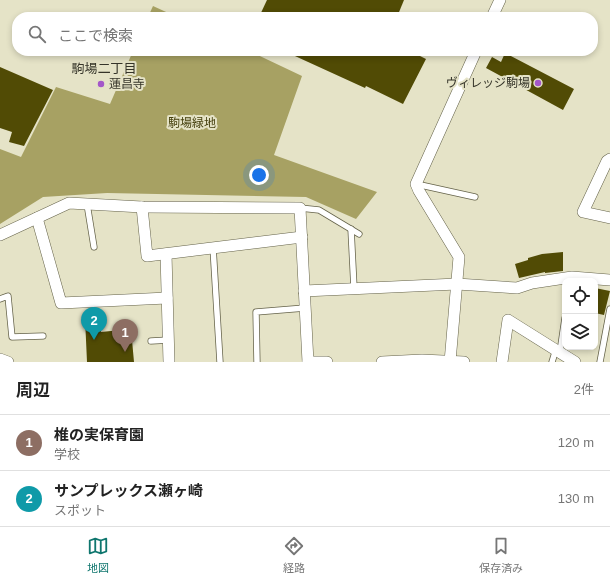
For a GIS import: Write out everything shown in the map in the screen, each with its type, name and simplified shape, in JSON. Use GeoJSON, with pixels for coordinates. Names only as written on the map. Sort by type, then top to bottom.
{"type":"FeatureCollection","features":[{"type":"Feature","properties":{"kind":"street"},"geometry":{"type":"LineString","coordinates":[[494,12],[500,0]]}},
{"type":"Feature","properties":{"kind":"street"},"geometry":{"type":"LineString","coordinates":[[450,361],[459,257],[416,184],[474,56]]}},
{"type":"Feature","properties":{"kind":"street"},"geometry":{"type":"LineString","coordinates":[[610,159],[607,162],[583,212],[610,218]]}},
{"type":"Feature","properties":{"kind":"street"},"geometry":{"type":"LineString","coordinates":[[0,235],[69,203],[142,207],[300,208],[308,362],[327,362]]}},
{"type":"Feature","properties":{"kind":"street"},"geometry":{"type":"LineString","coordinates":[[142,207],[147,256],[302,237]]}},
{"type":"Feature","properties":{"kind":"street"},"geometry":{"type":"LineString","coordinates":[[37,218],[61,303],[167,298]]}},
{"type":"Feature","properties":{"kind":"street"},"geometry":{"type":"LineString","coordinates":[[166,254],[169,362]]}},
{"type":"Feature","properties":{"kind":"street"},"geometry":{"type":"LineString","coordinates":[[304,290],[457,284],[517,288],[532,283],[562,280]]}},
{"type":"Feature","properties":{"kind":"street"},"geometry":{"type":"LineString","coordinates":[[598,280],[610,280]]}},
{"type":"Feature","properties":{"kind":"street"},"geometry":{"type":"LineString","coordinates":[[502,362],[508,320],[575,362]]}},
{"type":"Feature","properties":{"kind":"street"},"geometry":{"type":"LineString","coordinates":[[0,359],[8,362]]}},
{"type":"Feature","properties":{"kind":"street"},"geometry":{"type":"LineString","coordinates":[[382,362],[422,360],[464,362]]}},
{"type":"Feature","properties":{"kind":"lane"},"geometry":{"type":"LineString","coordinates":[[416,184],[475,197]]}},
{"type":"Feature","properties":{"kind":"lane"},"geometry":{"type":"LineString","coordinates":[[87,204],[94,247]]}},
{"type":"Feature","properties":{"kind":"lane"},"geometry":{"type":"LineString","coordinates":[[300,208],[319,210],[359,234]]}},
{"type":"Feature","properties":{"kind":"lane"},"geometry":{"type":"LineString","coordinates":[[351,229],[354,288]]}},
{"type":"Feature","properties":{"kind":"lane"},"geometry":{"type":"LineString","coordinates":[[213,247],[220,362]]}},
{"type":"Feature","properties":{"kind":"lane"},"geometry":{"type":"LineString","coordinates":[[0,299],[8,296],[12,337],[42,336]]}},
{"type":"Feature","properties":{"kind":"lane"},"geometry":{"type":"LineString","coordinates":[[257,362],[256,312],[305,308]]}},
{"type":"Feature","properties":{"kind":"lane"},"geometry":{"type":"LineString","coordinates":[[600,362],[610,309]]}},
{"type":"Feature","properties":{"kind":"lane"},"geometry":{"type":"LineString","coordinates":[[552,362],[558,351],[562,332]]}},
{"type":"Feature","properties":{"kind":"lane"},"geometry":{"type":"LineString","coordinates":[[151,341],[169,340]]}},
{"type":"Feature","properties":{"kind":"green space"},"geometry":{"type":"Polygon","coordinates":[[[153,6],[166,12],[150,12],[153,6]]]}},
{"type":"Feature","properties":{"kind":"green space","name":"駒場緑地"},"geometry":{"type":"Polygon","coordinates":[[[131,56],[260,56],[302,76],[274,155],[377,192],[356,219],[306,197],[107,193],[43,197],[0,224],[0,149],[21,157],[56,87],[110,104],[131,56]]]}},
{"type":"Feature","properties":{"kind":"building"},"geometry":{"type":"Polygon","coordinates":[[[267,0],[404,0],[399,12],[261,12],[267,0]]]}},
{"type":"Feature","properties":{"kind":"building"},"geometry":{"type":"Polygon","coordinates":[[[295,56],[420,56],[426,59],[403,104],[366,86],[365,88],[295,56]]]}},
{"type":"Feature","properties":{"kind":"building","name":"ヴィレッジ駒場"},"geometry":{"type":"Polygon","coordinates":[[[504,56],[511,56],[574,89],[563,110],[486,68],[492,57],[501,62],[504,56]]]}},
{"type":"Feature","properties":{"kind":"building"},"geometry":{"type":"Polygon","coordinates":[[[0,67],[53,90],[24,146],[9,142],[12,132],[0,128],[0,67]]]}},
{"type":"Feature","properties":{"kind":"building"},"geometry":{"type":"Polygon","coordinates":[[[563,252],[563,271],[545,272],[519,278],[515,264],[542,254],[563,252]]]}},
{"type":"Feature","properties":{"kind":"building"},"geometry":{"type":"Polygon","coordinates":[[[598,289],[610,291],[604,315],[598,314],[598,289]]]}},
{"type":"Feature","properties":{"kind":"building"},"geometry":{"type":"Polygon","coordinates":[[[100,317],[101,332],[131,329],[134,362],[87,362],[85,318],[100,317]]]}},
{"type":"Feature","properties":{"kind":"place","name":"ヴィレッジ駒場"},"geometry":{"type":"Point","coordinates":[538,83]}},
{"type":"Feature","properties":{"kind":"place","name":"蓮昌寺"},"geometry":{"type":"Point","coordinates":[101,84]}},
{"type":"Feature","properties":{"kind":"place","name":"サンプレックス瀬ヶ崎"},"geometry":{"type":"Point","coordinates":[94,340]}},
{"type":"Feature","properties":{"kind":"place","name":"椎の実保育園"},"geometry":{"type":"Point","coordinates":[125,352]}},
{"type":"Feature","properties":{"kind":"district","name":"駒場二丁目"},"geometry":{"type":"Point","coordinates":[104,68]}}]}
